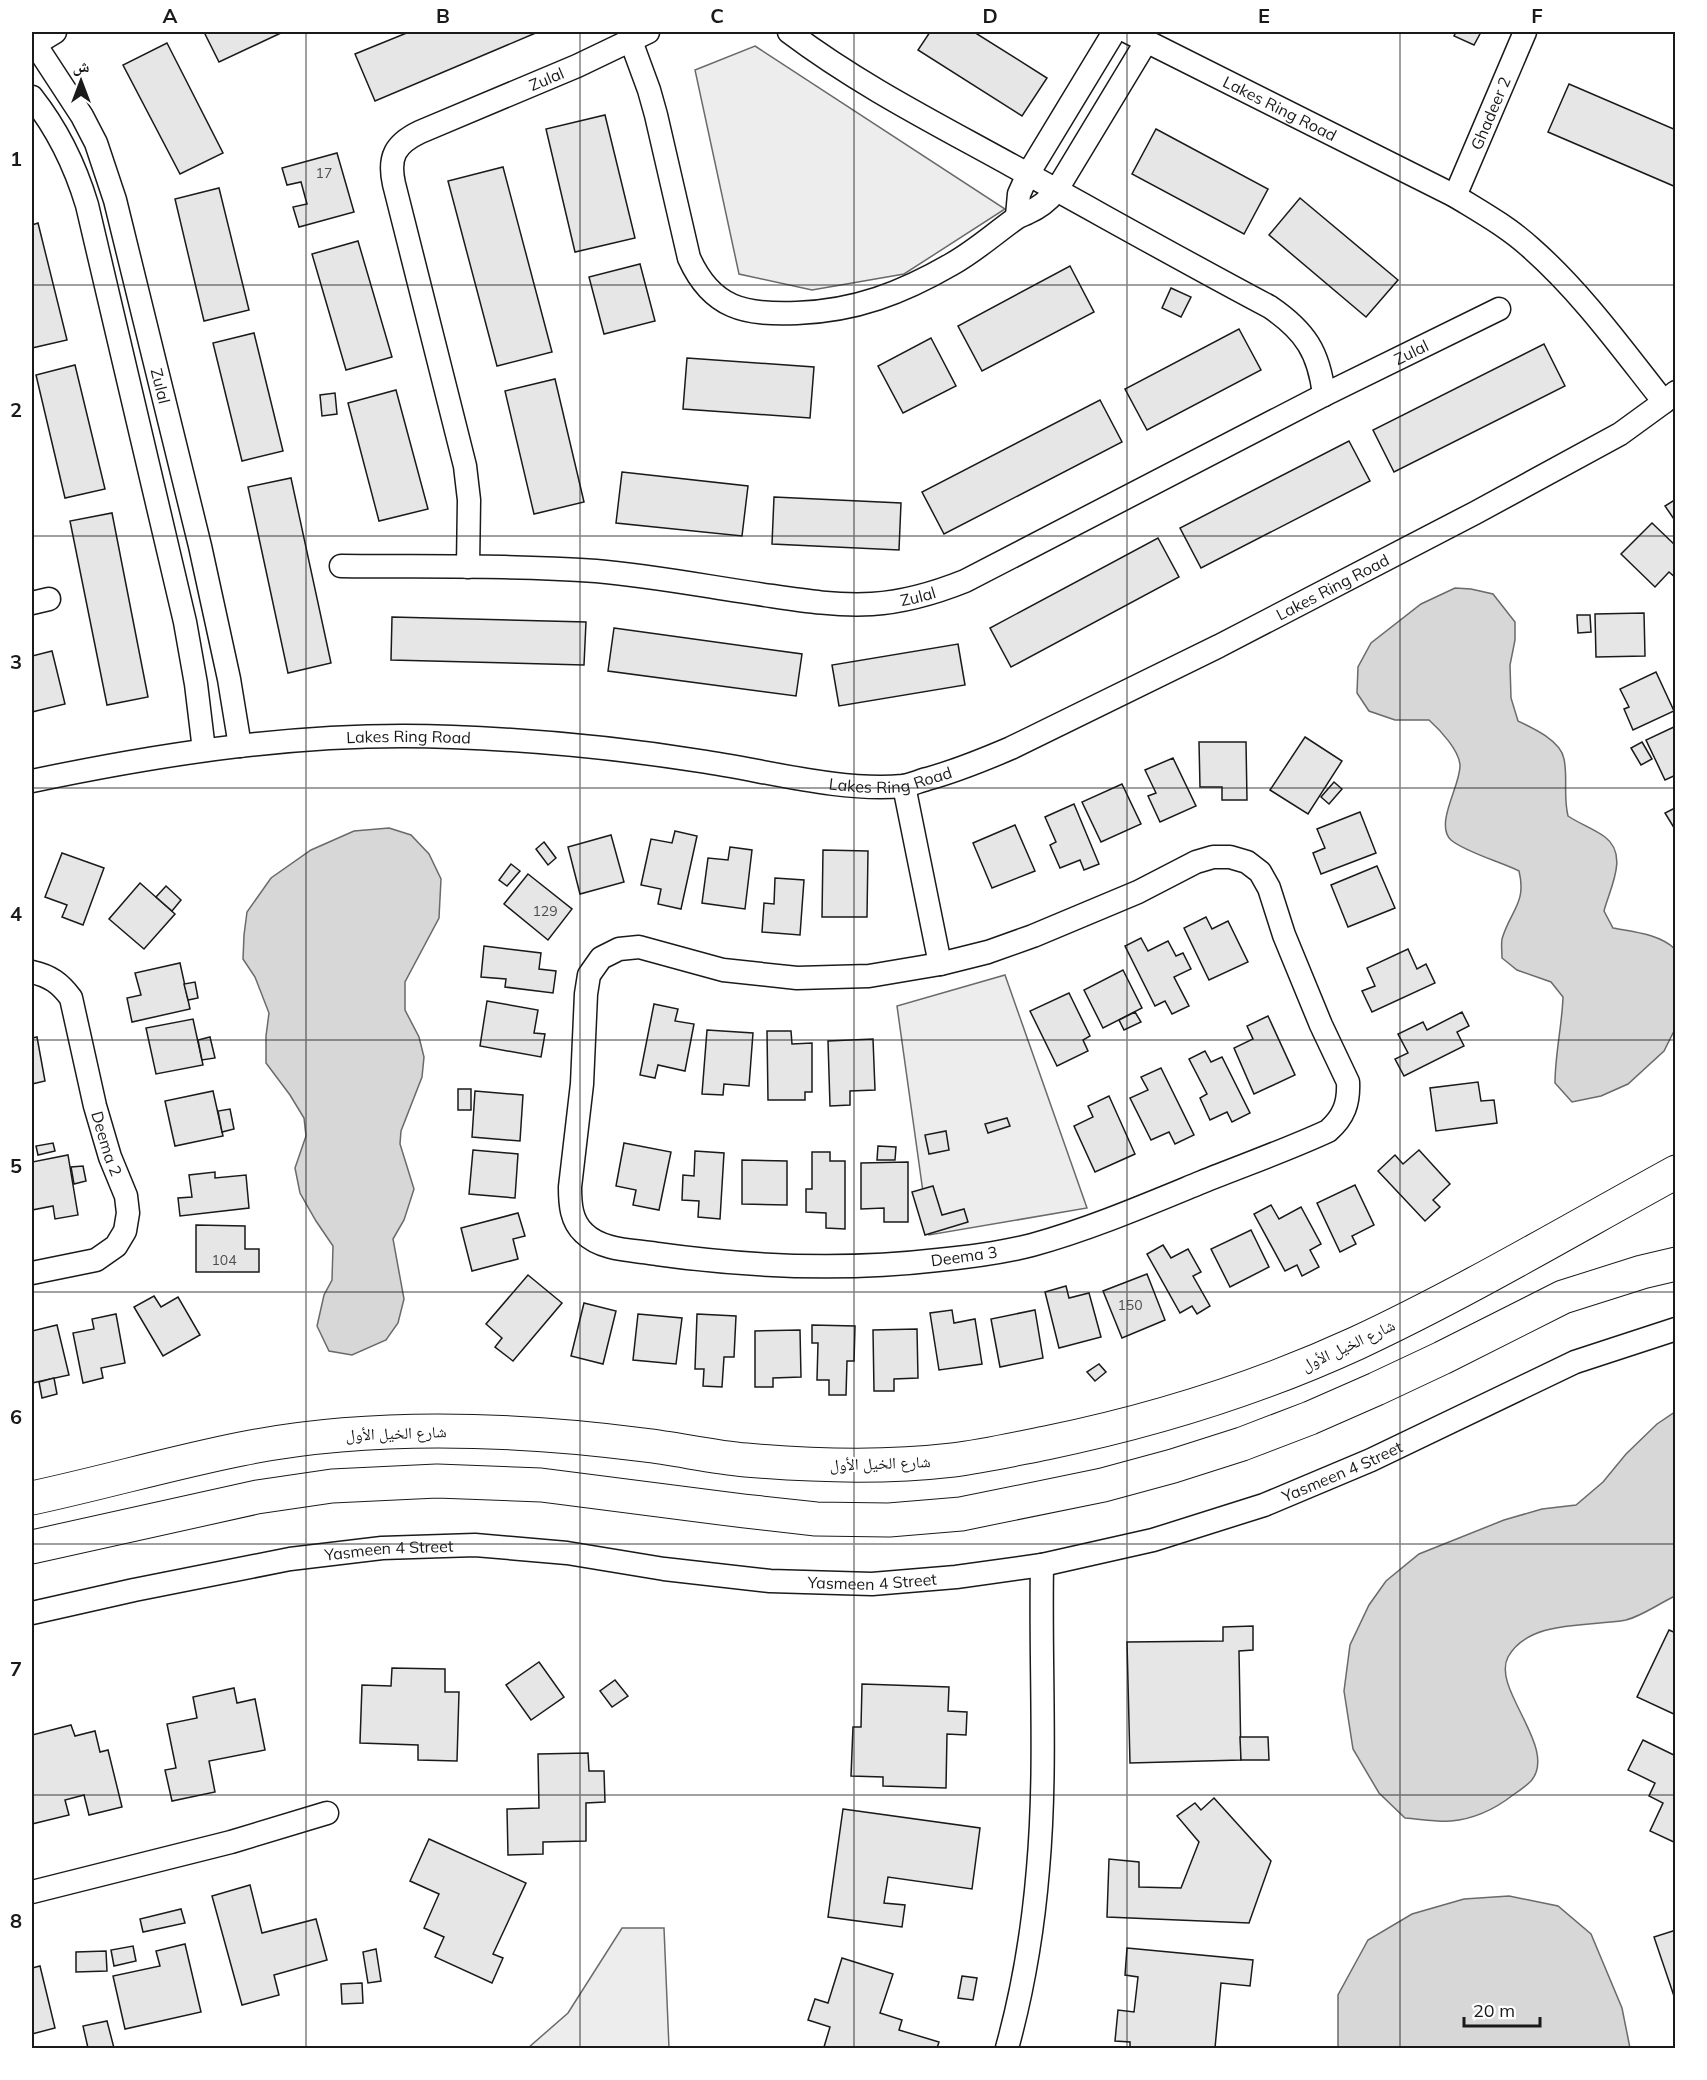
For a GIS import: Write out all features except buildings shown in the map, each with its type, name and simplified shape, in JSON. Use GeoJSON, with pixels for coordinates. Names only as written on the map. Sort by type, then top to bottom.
{"type":"FeatureCollection","features":[{"type":"Feature","properties":{"kind":"main road","name":"شارع الخيل الأول"},"geometry":{"type":"LineString","coordinates":[[32,1498],[243,1448],[335,1435],[436,1431],[543,1435],[644,1445],[742,1460],[812,1465],[883,1465],[953,1460],[1023,1448],[1159,1417],[1226,1396],[1302,1367],[1356,1344],[1418,1312],[1676,1172]]}},
{"type":"Feature","properties":{"kind":"main road"},"geometry":{"type":"LineString","coordinates":[[32,1547],[257,1497],[332,1486],[437,1481],[541,1485],[744,1512],[816,1519],[888,1520],[961,1514],[1103,1485],[1242,1444],[1376,1389],[1563,1297],[1642,1272],[1676,1264]]}},
{"type":"Feature","properties":{"kind":"street","name":"Zulal"},"geometry":{"type":"LineString","coordinates":[[55,32],[33,45],[82,116],[96,143],[115,200],[200,546],[229,679],[240,746]]}},
{"type":"Feature","properties":{"kind":"street"},"geometry":{"type":"LineString","coordinates":[[789,32],[870,88],[1288,319],[1315,353],[1322,373],[1324,395]]}},
{"type":"Feature","properties":{"kind":"street"},"geometry":{"type":"LineString","coordinates":[[1017,216],[1019,194],[1028,174],[1114,32]]}},
{"type":"Feature","properties":{"kind":"street","name":"Ghadeer 2"},"geometry":{"type":"LineString","coordinates":[[1455,196],[1525,32]]}},
{"type":"Feature","properties":{"kind":"street","name":"Zulal"},"geometry":{"type":"LineString","coordinates":[[468,567],[470,500],[465,466],[391,168],[394,153],[405,140],[639,36],[649,90],[688,258],[697,275],[710,291],[729,304],[751,312],[775,314],[824,312],[871,303],[952,265],[986,243],[1017,216],[1039,207],[1056,191],[1137,37]]}},
{"type":"Feature","properties":{"kind":"street","name":"Lakes Ring Road"},"geometry":{"type":"LineString","coordinates":[[32,782],[86,770],[240,746],[374,737],[450,737],[623,750],[821,782],[861,786],[904,786],[977,763],[1011,748],[1219,646],[1475,513],[1620,434],[1670,397],[1563,278],[1530,246],[1492,218],[1455,196],[1137,37]]}},
{"type":"Feature","properties":{"kind":"street","name":"Zulal"},"geometry":{"type":"LineString","coordinates":[[32,97],[56,130],[69,154],[87,205],[185,622],[204,750]]}},
{"type":"Feature","properties":{"kind":"street","name":"Zulal"},"geometry":{"type":"LineString","coordinates":[[341,566],[597,571],[839,604],[872,604],[905,600],[938,592],[965,582],[1324,395],[1499,309]]}},
{"type":"Feature","properties":{"kind":"street"},"geometry":{"type":"LineString","coordinates":[[904,786],[940,964]]}},
{"type":"Feature","properties":{"kind":"street","name":"Deema 3"},"geometry":{"type":"LineString","coordinates":[[1230,856],[1246,862],[1260,872],[1269,888],[1301,978],[1348,1082],[1348,1097],[1344,1112],[1328,1131],[1089,1228],[1029,1245],[968,1257],[914,1263],[805,1267],[697,1260],[613,1247],[597,1242],[584,1233],[574,1220],[570,1196],[582,1084],[586,994],[589,975],[601,958],[619,949],[639,947],[723,969],[797,978],[870,976],[940,964],[988,952],[1078,919],[1196,862],[1213,857],[1230,856]]}},
{"type":"Feature","properties":{"kind":"street","name":"Deema 2"},"geometry":{"type":"LineString","coordinates":[[32,972],[45,975],[60,984],[71,998],[95,1106],[110,1157],[126,1196],[128,1213],[125,1231],[116,1246],[96,1260],[32,1273]]}},
{"type":"Feature","properties":{"kind":"street","name":"Yasmeen 4 Street"},"geometry":{"type":"LineString","coordinates":[[32,1613],[290,1559],[382,1548],[474,1545],[567,1553],[664,1569],[770,1581],[872,1584],[956,1577],[1042,1565],[1153,1540],[1264,1505],[1371,1460],[1575,1362],[1676,1329]]}},
{"type":"Feature","properties":{"kind":"street"},"geometry":{"type":"LineString","coordinates":[[1008,2049],[1016,2018],[1029,1943],[1038,1868],[1041,1792],[1042,1565]]}},
{"type":"Feature","properties":{"kind":"street"},"geometry":{"type":"LineString","coordinates":[[32,1892],[231,1842],[327,1813]]}},
{"type":"Feature","properties":{"kind":"shaded area"},"geometry":{"type":"Polygon","coordinates":[[[755,46],[1005,209],[904,274],[812,290],[739,274],[695,70],[755,46]]]}},
{"type":"Feature","properties":{"kind":"shaded area"},"geometry":{"type":"Polygon","coordinates":[[[1455,588],[1493,594],[1515,622],[1515,640],[1510,665],[1511,698],[1518,721],[1546,736],[1562,752],[1568,816],[1601,834],[1612,844],[1616,853],[1616,872],[1604,911],[1613,928],[1654,937],[1675,949],[1675,1029],[1664,1051],[1628,1084],[1601,1096],[1572,1102],[1555,1083],[1563,997],[1551,982],[1517,970],[1502,958],[1502,939],[1517,906],[1521,891],[1519,871],[1465,849],[1451,840],[1447,833],[1445,824],[1460,765],[1453,747],[1429,720],[1395,720],[1369,711],[1357,693],[1358,667],[1371,643],[1421,604],[1455,588]]]}},
{"type":"Feature","properties":{"kind":"shaded area"},"geometry":{"type":"Polygon","coordinates":[[[389,828],[411,835],[429,854],[441,879],[439,918],[405,982],[405,1010],[419,1037],[424,1057],[422,1077],[401,1131],[400,1144],[414,1189],[404,1220],[393,1239],[404,1299],[398,1323],[386,1340],[352,1355],[329,1351],[317,1326],[324,1295],[332,1280],[333,1246],[300,1193],[295,1168],[306,1136],[304,1118],[266,1063],[269,1013],[255,977],[243,959],[244,935],[247,912],[271,878],[311,850],[354,831],[389,828]]]}},
{"type":"Feature","properties":{"kind":"shaded area"},"geometry":{"type":"Polygon","coordinates":[[[1005,975],[1087,1208],[929,1235],[897,1006],[1005,975]]]}},
{"type":"Feature","properties":{"kind":"shaded area"},"geometry":{"type":"Polygon","coordinates":[[[1675,1412],[1675,1596],[1626,1620],[1545,1630],[1530,1636],[1518,1645],[1508,1657],[1505,1670],[1508,1685],[1537,1752],[1537,1768],[1531,1781],[1499,1805],[1468,1818],[1434,1821],[1405,1818],[1379,1793],[1353,1749],[1344,1691],[1350,1645],[1369,1605],[1386,1581],[1419,1554],[1504,1520],[1542,1509],[1576,1505],[1603,1482],[1626,1454],[1657,1424],[1675,1412]]]}},
{"type":"Feature","properties":{"kind":"shaded area"},"geometry":{"type":"Polygon","coordinates":[[[1509,1896],[1558,1906],[1591,1934],[1622,2008],[1630,2048],[1338,2048],[1338,1995],[1368,1940],[1412,1914],[1464,1899],[1509,1896]]]}},
{"type":"Feature","properties":{"kind":"shaded area"},"geometry":{"type":"Polygon","coordinates":[[[622,1928],[664,1928],[669,2048],[528,2048],[568,2013],[622,1928]]]}}]}
